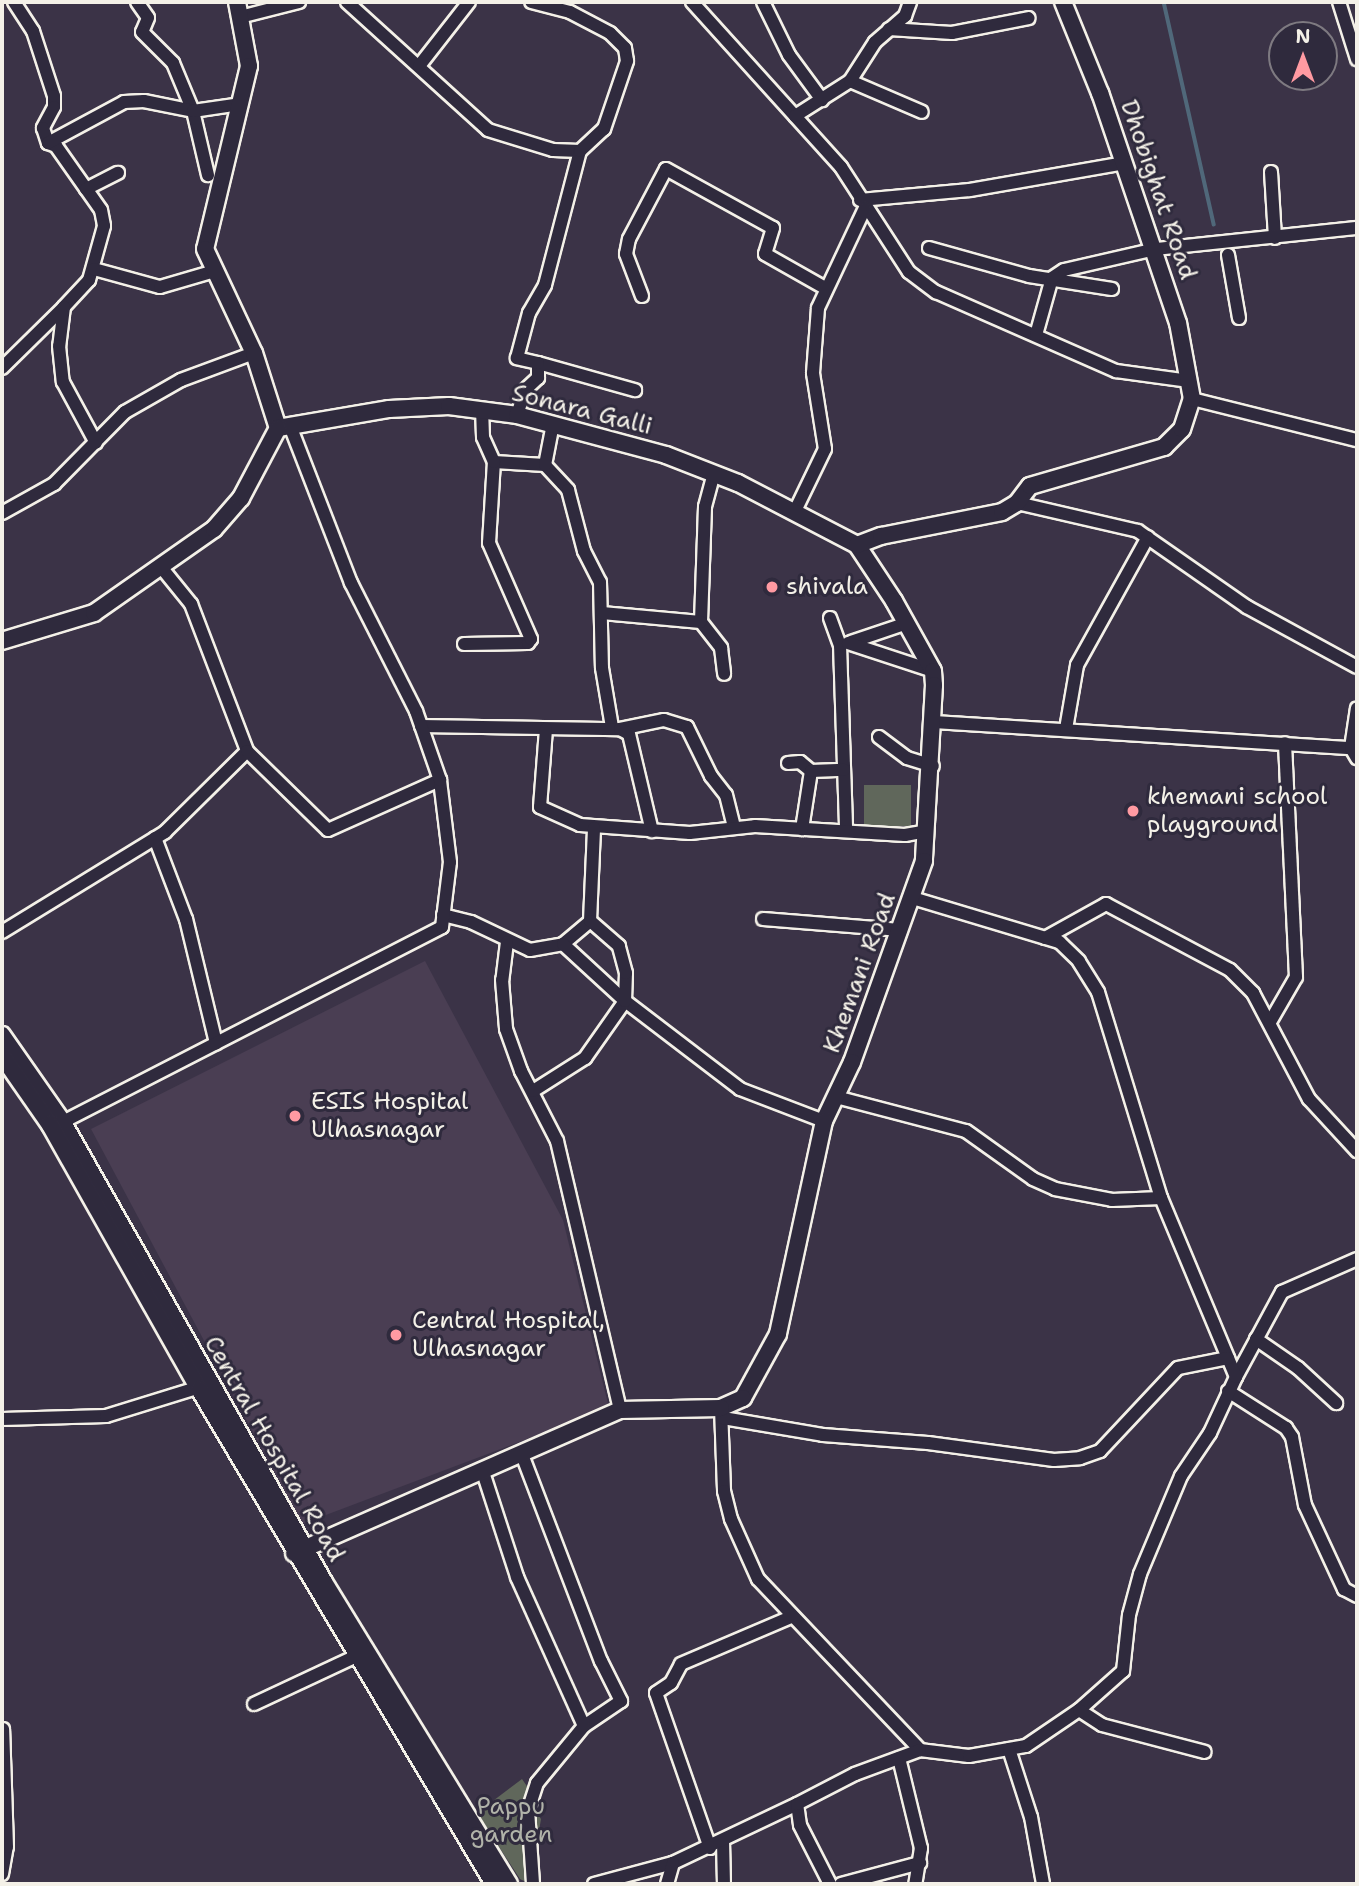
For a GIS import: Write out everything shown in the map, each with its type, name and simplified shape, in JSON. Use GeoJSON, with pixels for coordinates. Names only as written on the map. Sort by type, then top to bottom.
{"type":"FeatureCollection","features":[{"type":"Feature","properties":{"kind":"street"},"geometry":{"type":"LineString","coordinates":[[14,2],[33,31],[54,96],[54,107],[43,128],[48,143]]}},
{"type":"Feature","properties":{"kind":"street"},"geometry":{"type":"LineString","coordinates":[[137,2],[148,18],[142,32],[173,63],[193,111],[208,175]]}},
{"type":"Feature","properties":{"kind":"street"},"geometry":{"type":"LineString","coordinates":[[57,1125],[442,927],[450,862],[440,780],[421,726],[351,583],[254,353],[205,249],[249,66],[239,9],[299,2]]}},
{"type":"Feature","properties":{"kind":"street"},"geometry":{"type":"LineString","coordinates":[[347,2],[488,130],[553,150],[580,151],[598,138],[617,102],[628,61],[625,48],[610,33],[570,12],[531,2]]}},
{"type":"Feature","properties":{"kind":"street"},"geometry":{"type":"LineString","coordinates":[[419,66],[469,2]]}},
{"type":"Feature","properties":{"kind":"street"},"geometry":{"type":"LineString","coordinates":[[692,2],[841,167],[863,204],[892,241],[909,272],[936,292],[1116,371],[1189,381]]}},
{"type":"Feature","properties":{"kind":"street"},"geometry":{"type":"LineString","coordinates":[[763,2],[789,55],[822,100]]}},
{"type":"Feature","properties":{"kind":"street"},"geometry":{"type":"LineString","coordinates":[[795,116],[850,81],[889,29],[905,16],[910,2]]}},
{"type":"Feature","properties":{"kind":"street","name":"Dhobighat Road"},"geometry":{"type":"LineString","coordinates":[[1063,2],[1156,249],[1192,399]]}},
{"type":"Feature","properties":{"kind":"street"},"geometry":{"type":"LineString","coordinates":[[1339,2],[1357,59]]}},
{"type":"Feature","properties":{"kind":"street"},"geometry":{"type":"LineString","coordinates":[[889,29],[952,33],[1029,18]]}},
{"type":"Feature","properties":{"kind":"street"},"geometry":{"type":"LineString","coordinates":[[850,81],[922,113]]}},
{"type":"Feature","properties":{"kind":"street"},"geometry":{"type":"LineString","coordinates":[[48,143],[124,102],[144,101],[193,111],[241,104]]}},
{"type":"Feature","properties":{"kind":"street"},"geometry":{"type":"LineString","coordinates":[[2,368],[64,307],[94,269],[104,226],[101,210],[56,146],[48,143]]}},
{"type":"Feature","properties":{"kind":"street"},"geometry":{"type":"LineString","coordinates":[[580,151],[545,285],[529,313],[517,358],[635,390]]}},
{"type":"Feature","properties":{"kind":"street"},"geometry":{"type":"LineString","coordinates":[[863,204],[970,190],[1125,163]]}},
{"type":"Feature","properties":{"kind":"street"},"geometry":{"type":"LineString","coordinates":[[642,296],[626,254],[629,239],[666,169],[773,228],[765,254],[825,288]]}},
{"type":"Feature","properties":{"kind":"street"},"geometry":{"type":"LineString","coordinates":[[1271,172],[1275,238]]}},
{"type":"Feature","properties":{"kind":"street"},"geometry":{"type":"LineString","coordinates":[[86,189],[118,173]]}},
{"type":"Feature","properties":{"kind":"street"},"geometry":{"type":"LineString","coordinates":[[795,511],[825,449],[813,373],[815,327],[825,288],[863,204]]}},
{"type":"Feature","properties":{"kind":"street"},"geometry":{"type":"LineString","coordinates":[[1036,335],[1052,278],[1064,270],[1156,249],[1357,228]]}},
{"type":"Feature","properties":{"kind":"street"},"geometry":{"type":"LineString","coordinates":[[929,247],[1029,276],[1112,289]]}},
{"type":"Feature","properties":{"kind":"street"},"geometry":{"type":"LineString","coordinates":[[1228,255],[1239,318]]}},
{"type":"Feature","properties":{"kind":"street"},"geometry":{"type":"LineString","coordinates":[[94,269],[160,287],[215,271]]}},
{"type":"Feature","properties":{"kind":"street"},"geometry":{"type":"LineString","coordinates":[[64,307],[60,371],[71,402],[96,443]]}},
{"type":"Feature","properties":{"kind":"street"},"geometry":{"type":"LineString","coordinates":[[2,513],[54,484],[125,412],[181,380],[254,353]]}},
{"type":"Feature","properties":{"kind":"street"},"geometry":{"type":"LineString","coordinates":[[517,415],[525,390],[538,377],[538,363]]}},
{"type":"Feature","properties":{"kind":"street"},"geometry":{"type":"LineString","coordinates":[[857,545],[881,536],[1002,512],[1017,503],[1030,486],[1170,444],[1182,429],[1192,399],[1357,439]]}},
{"type":"Feature","properties":{"kind":"street","name":"Sonara Galli"},"geometry":{"type":"LineString","coordinates":[[284,427],[389,409],[482,410],[517,415],[552,428],[614,439],[714,474],[795,511],[857,545]]}},
{"type":"Feature","properties":{"kind":"street"},"geometry":{"type":"LineString","coordinates":[[464,644],[528,643],[531,639],[489,543],[494,462],[483,437],[482,410]]}},
{"type":"Feature","properties":{"kind":"street"},"geometry":{"type":"LineString","coordinates":[[2,642],[94,613],[214,529],[241,498],[284,427]]}},
{"type":"Feature","properties":{"kind":"street"},"geometry":{"type":"LineString","coordinates":[[545,465],[552,428]]}},
{"type":"Feature","properties":{"kind":"street"},"geometry":{"type":"LineString","coordinates":[[494,462],[545,465],[568,490],[584,551],[600,582],[602,668],[616,728]]}},
{"type":"Feature","properties":{"kind":"street"},"geometry":{"type":"LineString","coordinates":[[714,474],[705,506],[701,622],[722,648],[724,674]]}},
{"type":"Feature","properties":{"kind":"street"},"geometry":{"type":"LineString","coordinates":[[1017,503],[1122,526],[1148,537],[1247,607],[1357,667]]}},
{"type":"Feature","properties":{"kind":"street"},"geometry":{"type":"LineString","coordinates":[[1066,729],[1077,665],[1148,537]]}},
{"type":"Feature","properties":{"kind":"street","name":"Khemani Road"},"geometry":{"type":"LineString","coordinates":[[722,1413],[743,1398],[778,1334],[824,1121],[836,1097],[901,930],[924,861],[933,766],[933,671],[907,623],[857,545]]}},
{"type":"Feature","properties":{"kind":"street"},"geometry":{"type":"LineString","coordinates":[[161,567],[191,604],[247,751],[328,830],[440,780]]}},
{"type":"Feature","properties":{"kind":"street"},"geometry":{"type":"LineString","coordinates":[[602,613],[701,622]]}},
{"type":"Feature","properties":{"kind":"street"},"geometry":{"type":"LineString","coordinates":[[830,618],[844,644],[846,829]]}},
{"type":"Feature","properties":{"kind":"street"},"geometry":{"type":"LineString","coordinates":[[844,644],[907,623]]}},
{"type":"Feature","properties":{"kind":"street"},"geometry":{"type":"LineString","coordinates":[[844,644],[933,671]]}},
{"type":"Feature","properties":{"kind":"street"},"geometry":{"type":"LineString","coordinates":[[934,722],[1285,743],[1354,753],[1357,708]]}},
{"type":"Feature","properties":{"kind":"street"},"geometry":{"type":"LineString","coordinates":[[421,726],[458,723],[546,729],[616,728],[664,720],[687,727],[726,795],[734,827]]}},
{"type":"Feature","properties":{"kind":"street"},"geometry":{"type":"LineString","coordinates":[[616,728],[629,734],[652,831]]}},
{"type":"Feature","properties":{"kind":"street"},"geometry":{"type":"LineString","coordinates":[[546,729],[540,807],[594,828],[690,834],[734,827],[846,829],[905,835],[927,831]]}},
{"type":"Feature","properties":{"kind":"street"},"geometry":{"type":"LineString","coordinates":[[879,737],[907,758],[933,766]]}},
{"type":"Feature","properties":{"kind":"street"},"geometry":{"type":"LineString","coordinates":[[1270,1022],[1296,977],[1285,743]]}},
{"type":"Feature","properties":{"kind":"street"},"geometry":{"type":"LineString","coordinates":[[2,932],[155,838],[247,751]]}},
{"type":"Feature","properties":{"kind":"street"},"geometry":{"type":"LineString","coordinates":[[788,763],[800,762],[811,771],[844,770]]}},
{"type":"Feature","properties":{"kind":"street"},"geometry":{"type":"LineString","coordinates":[[802,830],[811,771]]}},
{"type":"Feature","properties":{"kind":"street"},"geometry":{"type":"LineString","coordinates":[[443,915],[471,922],[507,942],[530,950],[564,944],[590,921],[594,828]]}},
{"type":"Feature","properties":{"kind":"street"},"geometry":{"type":"LineString","coordinates":[[155,838],[186,919],[216,1043]]}},
{"type":"Feature","properties":{"kind":"street"},"geometry":{"type":"LineString","coordinates":[[912,898],[1059,942],[1079,961],[1098,992],[1161,1198],[1236,1377]]}},
{"type":"Feature","properties":{"kind":"street"},"geometry":{"type":"LineString","coordinates":[[1045,938],[1087,911],[1105,904],[1118,907],[1230,970],[1253,993],[1309,1099],[1357,1151]]}},
{"type":"Feature","properties":{"kind":"street"},"geometry":{"type":"LineString","coordinates":[[763,919],[901,930]]}},
{"type":"Feature","properties":{"kind":"street"},"geometry":{"type":"LineString","coordinates":[[533,1091],[585,1058],[625,1000],[626,973],[619,946],[590,921]]}},
{"type":"Feature","properties":{"kind":"street"},"geometry":{"type":"LineString","coordinates":[[507,942],[502,980],[506,1029],[557,1141],[620,1410]]}},
{"type":"Feature","properties":{"kind":"street"},"geometry":{"type":"LineString","coordinates":[[564,944],[625,1000],[740,1089],[824,1121]]}},
{"type":"Feature","properties":{"kind":"street","name":"Central Hospital Road"},"geometry":{"type":"LineString","coordinates":[[2,1035],[57,1125],[204,1386],[494,1884]]}},
{"type":"Feature","properties":{"kind":"street","name":"Central Hospital Road"},"geometry":{"type":"LineString","coordinates":[[2,1056],[57,1125]]}},
{"type":"Feature","properties":{"kind":"street"},"geometry":{"type":"LineString","coordinates":[[836,1097],[966,1131],[1033,1179],[1055,1189],[1112,1200],[1161,1198]]}},
{"type":"Feature","properties":{"kind":"street"},"geometry":{"type":"LineString","coordinates":[[594,1884],[673,1863],[920,1750],[969,1756],[1026,1746],[1079,1710],[1123,1671],[1129,1615],[1140,1574],[1181,1476],[1210,1433],[1228,1391],[1282,1292],[1357,1259]]}},
{"type":"Feature","properties":{"kind":"street"},"geometry":{"type":"LineString","coordinates":[[1256,1339],[1298,1368],[1336,1403]]}},
{"type":"Feature","properties":{"kind":"street"},"geometry":{"type":"LineString","coordinates":[[300,1549],[620,1410],[722,1413],[823,1435],[928,1443],[1054,1460],[1080,1458],[1100,1451],[1178,1368],[1228,1358]]}},
{"type":"Feature","properties":{"kind":"street"},"geometry":{"type":"LineString","coordinates":[[2,1419],[106,1416],[204,1386]]}},
{"type":"Feature","properties":{"kind":"street"},"geometry":{"type":"LineString","coordinates":[[1228,1391],[1286,1428],[1292,1437],[1305,1504],[1344,1589],[1357,1596]]}},
{"type":"Feature","properties":{"kind":"street"},"geometry":{"type":"LineString","coordinates":[[722,1413],[724,1491],[731,1519],[758,1579],[791,1617],[920,1750]]}},
{"type":"Feature","properties":{"kind":"street"},"geometry":{"type":"LineString","coordinates":[[521,1452],[601,1661],[621,1701],[584,1726],[537,1783],[531,1801],[528,1839],[533,1884]]}},
{"type":"Feature","properties":{"kind":"street"},"geometry":{"type":"LineString","coordinates":[[482,1469],[517,1577],[584,1726]]}},
{"type":"Feature","properties":{"kind":"street"},"geometry":{"type":"LineString","coordinates":[[710,1847],[656,1693],[671,1683],[681,1664],[791,1617]]}},
{"type":"Feature","properties":{"kind":"street"},"geometry":{"type":"LineString","coordinates":[[254,1704],[361,1654]]}},
{"type":"Feature","properties":{"kind":"street","name":"Central Hospital Road"},"geometry":{"type":"LineString","coordinates":[[361,1654],[509,1884]]}},
{"type":"Feature","properties":{"kind":"street"},"geometry":{"type":"LineString","coordinates":[[1079,1710],[1102,1724],[1205,1752]]}},
{"type":"Feature","properties":{"kind":"street"},"geometry":{"type":"LineString","coordinates":[[2,1868],[3,1729]]}},
{"type":"Feature","properties":{"kind":"street"},"geometry":{"type":"LineString","coordinates":[[1009,1749],[1031,1818],[1044,1884]]}},
{"type":"Feature","properties":{"kind":"street"},"geometry":{"type":"LineString","coordinates":[[899,1758],[921,1847],[915,1884]]}},
{"type":"Feature","properties":{"kind":"street"},"geometry":{"type":"LineString","coordinates":[[797,1804],[800,1825],[830,1884]]}},
{"type":"Feature","properties":{"kind":"street"},"geometry":{"type":"LineString","coordinates":[[723,1841],[724,1884]]}},
{"type":"Feature","properties":{"kind":"street"},"geometry":{"type":"LineString","coordinates":[[667,1884],[673,1863]]}},
{"type":"Feature","properties":{"kind":"street"},"geometry":{"type":"LineString","coordinates":[[841,1884],[920,1863]]}},
{"type":"Feature","properties":{"kind":"shaded area","name":"Central Hospital, Ulhasnagar"},"geometry":{"type":"Polygon","coordinates":[[[425,961],[563,1220],[609,1408],[302,1524],[91,1129],[425,961]]]}},
{"type":"Feature","properties":{"kind":"green space"},"geometry":{"type":"Polygon","coordinates":[[[864,785],[911,785],[911,826],[864,826],[864,785]]]}},
{"type":"Feature","properties":{"kind":"green space","name":"Pappu garden"},"geometry":{"type":"Polygon","coordinates":[[[522,1779],[535,1798],[529,1802],[541,1819],[530,1884],[520,1879],[477,1813],[522,1779]]]}},
{"type":"Feature","properties":{"kind":"waterway"},"geometry":{"type":"LineString","coordinates":[[1164,2],[1214,224]]}},
{"type":"Feature","properties":{"kind":"place","name":"shivala"},"geometry":{"type":"Point","coordinates":[772,587]}},
{"type":"Feature","properties":{"kind":"place","name":"khemani school playground"},"geometry":{"type":"Point","coordinates":[1133,811]}},
{"type":"Feature","properties":{"kind":"place","name":"ESIS Hospital Ulhasnagar"},"geometry":{"type":"Point","coordinates":[295,1116]}},
{"type":"Feature","properties":{"kind":"place","name":"Central Hospital, Ulhasnagar"},"geometry":{"type":"Point","coordinates":[396,1335]}}]}
